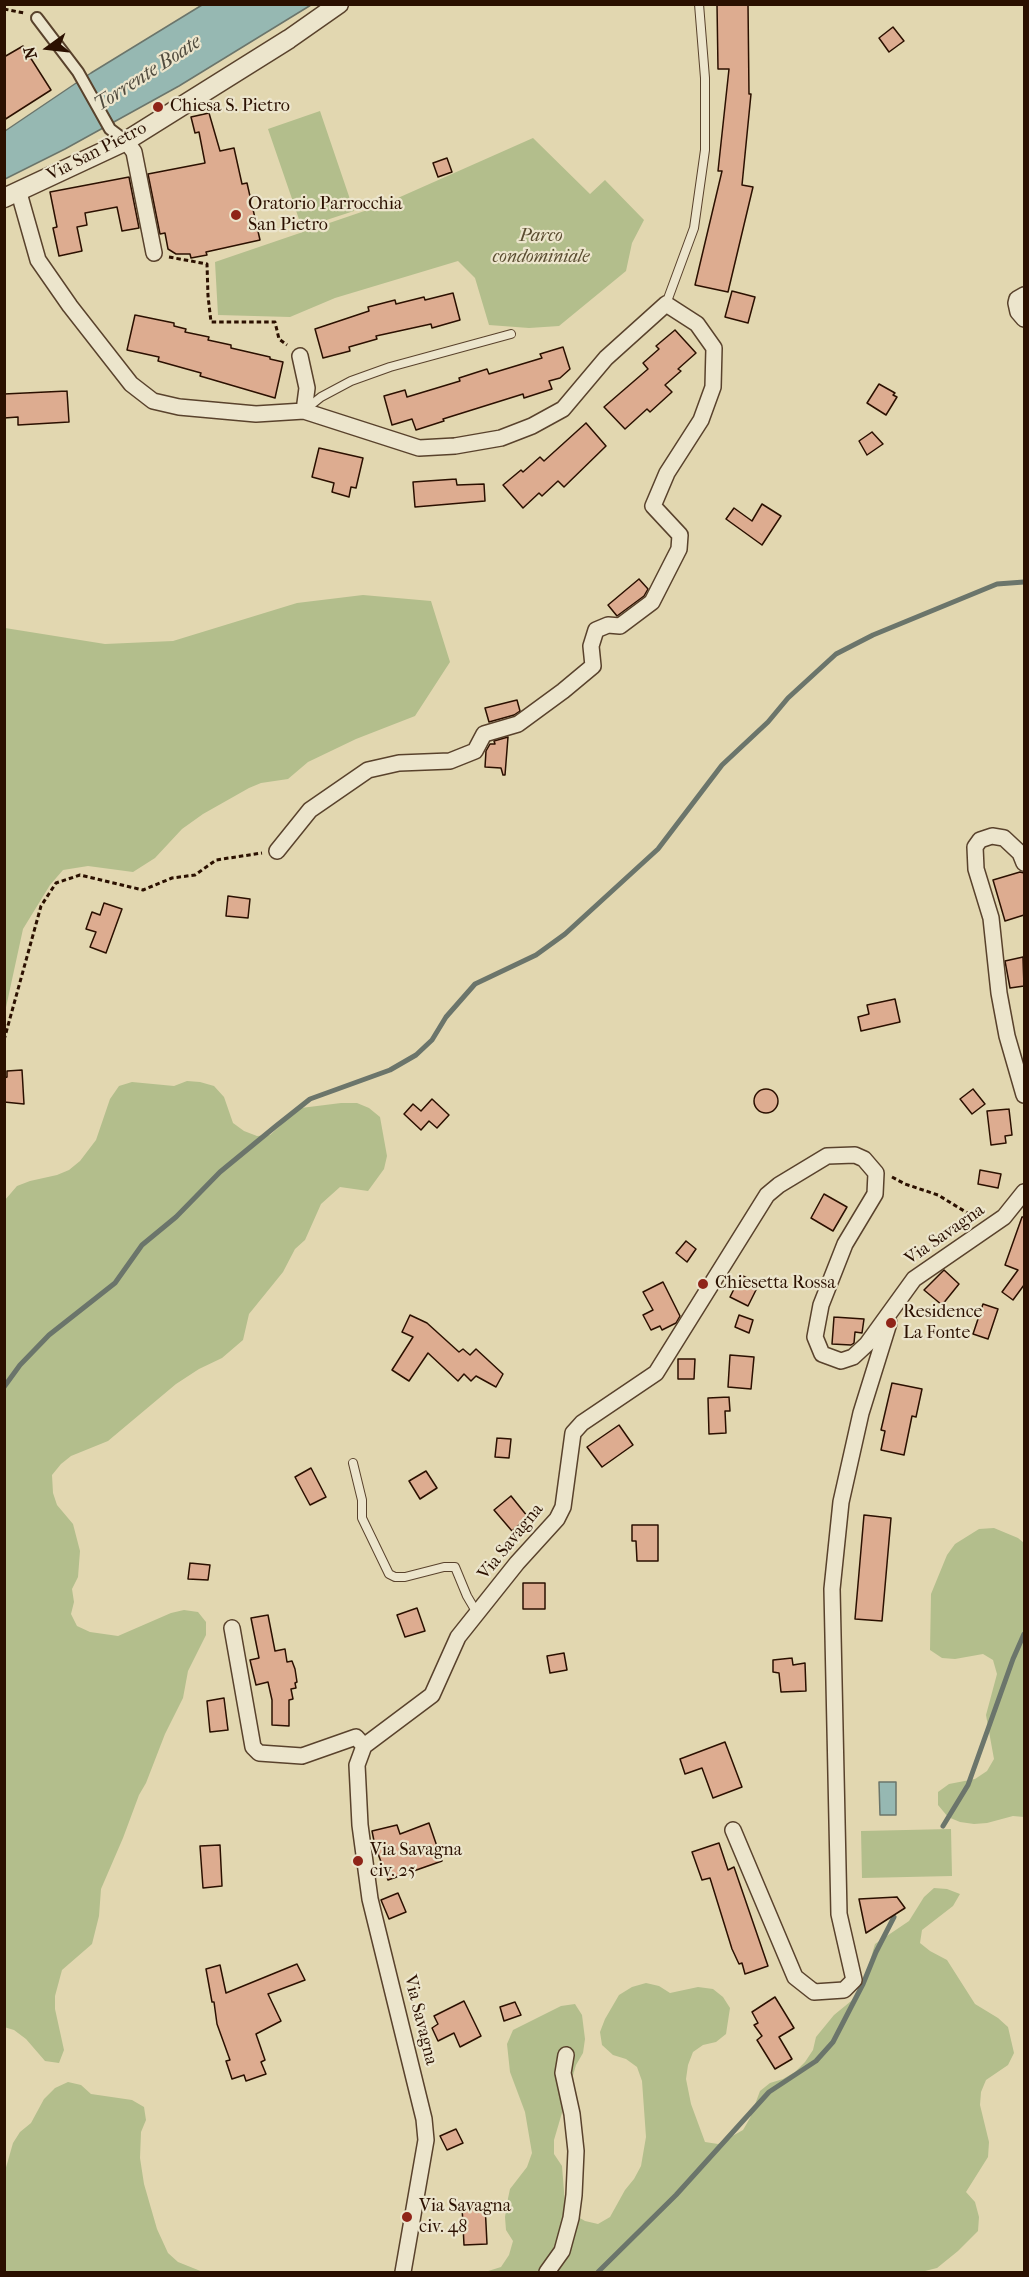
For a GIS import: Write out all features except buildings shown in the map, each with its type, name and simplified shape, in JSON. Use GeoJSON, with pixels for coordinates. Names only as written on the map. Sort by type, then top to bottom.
{"type":"FeatureCollection","features":[{"type":"Feature","properties":{"kind":"street","name":"Via San Pietro"},"geometry":{"type":"LineString","coordinates":[[12,195],[126,141],[289,39],[339,4]]}},
{"type":"Feature","properties":{"kind":"street"},"geometry":{"type":"LineString","coordinates":[[37,18],[78,72],[110,129],[126,141],[135,152],[154,253]]}},
{"type":"Feature","properties":{"kind":"street"},"geometry":{"type":"LineString","coordinates":[[12,195],[38,260],[131,384],[153,401],[179,407],[256,414],[304,411],[419,448],[455,446],[501,438],[532,426],[563,409],[606,358],[666,304],[697,324],[714,348],[713,387],[701,420],[667,473],[653,506],[680,535],[679,549],[652,602],[620,626],[608,625],[596,630],[591,646],[593,666],[518,724],[484,734],[475,751],[450,761],[399,763],[368,770],[310,810],[277,851]]}},
{"type":"Feature","properties":{"kind":"street"},"geometry":{"type":"LineString","coordinates":[[1024,296],[1020,297],[1016,303],[1018,312],[1024,319]]}},
{"type":"Feature","properties":{"kind":"street"},"geometry":{"type":"LineString","coordinates":[[300,356],[307,388],[304,411]]}},
{"type":"Feature","properties":{"kind":"street"},"geometry":{"type":"LineString","coordinates":[[1024,863],[1020,853],[1004,838],[992,836],[980,840],[975,846],[976,868],[991,918],[999,993],[1007,1036],[1024,1095]]}},
{"type":"Feature","properties":{"kind":"street","name":"Via Savagna"},"geometry":{"type":"LineString","coordinates":[[404,2270],[426,2140],[424,2119],[370,1899],[360,1825],[357,1765],[364,1746],[432,1695],[458,1637],[518,1563],[558,1519],[563,1507],[573,1433],[582,1423],[656,1373],[767,1195],[779,1185],[827,1156],[855,1155],[864,1159],[876,1173],[874,1194],[845,1244],[821,1305],[815,1337],[822,1354],[841,1361],[854,1357],[867,1344],[914,1279],[1004,1217],[1024,1192]]}},
{"type":"Feature","properties":{"kind":"street"},"geometry":{"type":"LineString","coordinates":[[733,1830],[795,1977],[814,1992],[844,1990],[854,1980],[840,1914],[832,1589],[842,1502],[851,1457],[861,1413],[892,1311]]}},
{"type":"Feature","properties":{"kind":"street"},"geometry":{"type":"LineString","coordinates":[[232,1628],[242,1672],[253,1747],[259,1753],[302,1756],[356,1737],[364,1746]]}},
{"type":"Feature","properties":{"kind":"street"},"geometry":{"type":"LineString","coordinates":[[547,2272],[562,2251],[571,2218],[574,2195],[576,2151],[572,2114],[563,2073],[566,2055]]}},
{"type":"Feature","properties":{"kind":"lane"},"geometry":{"type":"LineString","coordinates":[[666,304],[694,228],[705,150],[705,78],[699,4]]}},
{"type":"Feature","properties":{"kind":"lane"},"geometry":{"type":"LineString","coordinates":[[304,411],[321,397],[351,381],[390,367],[511,334]]}},
{"type":"Feature","properties":{"kind":"lane"},"geometry":{"type":"LineString","coordinates":[[353,1463],[362,1500],[362,1518],[389,1574],[395,1577],[405,1577],[444,1567],[455,1567],[467,1596],[478,1614]]}},
{"type":"Feature","properties":{"kind":"path"},"geometry":{"type":"LineString","coordinates":[[4,9],[16,10],[37,18]]}},
{"type":"Feature","properties":{"kind":"path"},"geometry":{"type":"LineString","coordinates":[[154,253],[207,264],[211,322],[275,322],[279,339],[300,356]]}},
{"type":"Feature","properties":{"kind":"path"},"geometry":{"type":"LineString","coordinates":[[4,1040],[41,906],[56,883],[80,875],[143,890],[172,878],[195,875],[216,860],[277,851]]}},
{"type":"Feature","properties":{"kind":"path"},"geometry":{"type":"LineString","coordinates":[[876,1173],[879,1171],[905,1184],[938,1195],[975,1218],[984,1231]]}},
{"type":"Feature","properties":{"kind":"green space"},"geometry":{"type":"Polygon","coordinates":[[[320,111],[354,211],[302,228],[268,129],[320,111]]]}},
{"type":"Feature","properties":{"kind":"green space","name":"Parco condominiale"},"geometry":{"type":"Polygon","coordinates":[[[533,138],[590,194],[605,180],[644,220],[632,243],[626,271],[559,326],[529,328],[489,325],[475,278],[458,261],[335,298],[290,317],[218,315],[215,262],[382,205],[533,138]]]}},
{"type":"Feature","properties":{"kind":"green space"},"geometry":{"type":"Polygon","coordinates":[[[363,595],[431,601],[450,662],[415,716],[356,739],[308,762],[288,779],[261,783],[249,788],[203,814],[182,829],[155,858],[133,872],[88,866],[63,870],[50,885],[23,929],[5,1012],[5,628],[105,644],[173,641],[297,603],[363,595]]]}},
{"type":"Feature","properties":{"kind":"green space"},"geometry":{"type":"Polygon","coordinates":[[[187,1081],[214,1086],[224,1097],[233,1123],[257,1136],[270,1135],[289,1114],[301,1108],[357,1103],[369,1108],[380,1117],[387,1156],[384,1169],[368,1191],[340,1187],[321,1204],[305,1240],[295,1249],[283,1272],[249,1314],[243,1340],[222,1358],[176,1384],[108,1441],[71,1456],[52,1475],[53,1493],[57,1505],[73,1524],[80,1551],[78,1577],[72,1589],[74,1602],[71,1614],[77,1626],[90,1632],[118,1636],[171,1613],[184,1610],[198,1612],[206,1622],[206,1635],[188,1671],[183,1698],[165,1734],[101,1889],[99,1916],[92,1944],[62,1970],[55,1996],[55,2009],[64,2050],[59,2063],[45,2061],[26,2039],[14,2030],[4,2027],[5,1200],[17,1186],[57,1175],[69,1170],[80,1161],[96,1140],[110,1099],[119,1086],[132,1082],[174,1086],[187,1081]]]}},
{"type":"Feature","properties":{"kind":"green space"},"geometry":{"type":"Polygon","coordinates":[[[994,1528],[1024,1543],[1024,1817],[1013,1816],[974,1824],[948,1817],[938,1805],[938,1792],[949,1784],[975,1779],[987,1771],[994,1759],[986,1715],[997,1674],[993,1660],[983,1654],[955,1659],[942,1658],[930,1650],[931,1594],[947,1555],[955,1544],[979,1529],[994,1528]]]}},
{"type":"Feature","properties":{"kind":"green space"},"geometry":{"type":"Polygon","coordinates":[[[951,1829],[952,1876],[862,1878],[861,1831],[951,1829]]]}},
{"type":"Feature","properties":{"kind":"green space"},"geometry":{"type":"Polygon","coordinates":[[[934,1888],[947,1889],[960,1894],[953,1906],[922,1930],[920,1943],[947,1960],[975,2004],[1008,2027],[1014,2053],[1008,2065],[986,2080],[981,2092],[980,2105],[989,2142],[988,2157],[966,2192],[975,2202],[979,2217],[978,2231],[958,2251],[937,2268],[921,2272],[485,2272],[501,2267],[509,2255],[513,2241],[506,2230],[505,2217],[510,2189],[527,2167],[532,2153],[525,2112],[510,2072],[507,2044],[513,2030],[561,2006],[575,2004],[582,2015],[585,2039],[583,2053],[576,2065],[554,2140],[554,2154],[562,2166],[565,2204],[573,2214],[585,2221],[598,2224],[610,2217],[634,2179],[641,2166],[646,2137],[642,2081],[637,2067],[626,2059],[613,2055],[602,2045],[600,2032],[619,1995],[632,1987],[646,1983],[659,1986],[670,1993],[698,1987],[713,1989],[723,1997],[730,2008],[726,2034],[716,2042],[703,2045],[693,2052],[686,2079],[691,2104],[705,2142],[718,2144],[743,2130],[760,2091],[770,2083],[795,2072],[805,2062],[813,2050],[816,2037],[834,2015],[856,1997],[863,1985],[875,1944],[909,1921],[924,1897],[934,1888]]]}},
{"type":"Feature","properties":{"kind":"green space"},"geometry":{"type":"Polygon","coordinates":[[[68,2082],[81,2085],[91,2094],[132,2100],[144,2107],[146,2120],[141,2132],[140,2158],[144,2184],[157,2229],[168,2253],[178,2262],[203,2272],[5,2272],[5,2171],[13,2143],[20,2132],[31,2123],[44,2099],[55,2088],[68,2082]]]}},
{"type":"Feature","properties":{"kind":"water","name":"Torrente Boate"},"geometry":{"type":"Polygon","coordinates":[[[202,5],[311,5],[179,86],[65,149],[5,179],[5,131],[91,73],[202,5]]]}},
{"type":"Feature","properties":{"kind":"water"},"geometry":{"type":"Polygon","coordinates":[[[879,1782],[896,1782],[896,1815],[880,1815],[879,1782]]]}},
{"type":"Feature","properties":{"kind":"waterway"},"geometry":{"type":"LineString","coordinates":[[4,1387],[20,1365],[49,1335],[115,1283],[142,1245],[176,1217],[220,1172],[276,1126],[310,1099],[390,1070],[416,1055],[432,1040],[446,1017],[475,984],[536,955],[565,934],[658,849],[722,765],[768,722],[788,698],[836,654],[873,635],[997,584],[1024,582]]}},
{"type":"Feature","properties":{"kind":"waterway"},"geometry":{"type":"LineString","coordinates":[[943,1826],[968,1785],[1024,1634]]}},
{"type":"Feature","properties":{"kind":"waterway"},"geometry":{"type":"LineString","coordinates":[[598,2272],[676,2195],[769,2092],[816,2061],[833,2042],[894,1917]]}},
{"type":"Feature","properties":{"kind":"place","name":"Chiesa S. Pietro"},"geometry":{"type":"Point","coordinates":[158,107]}},
{"type":"Feature","properties":{"kind":"place","name":"Oratorio Parrocchia San Pietro"},"geometry":{"type":"Point","coordinates":[236,215]}},
{"type":"Feature","properties":{"kind":"place","name":"Chiesetta Rossa"},"geometry":{"type":"Point","coordinates":[703,1284]}},
{"type":"Feature","properties":{"kind":"place","name":"Residence La Fonte"},"geometry":{"type":"Point","coordinates":[891,1323]}},
{"type":"Feature","properties":{"kind":"place","name":"Via Savagna civ. 25"},"geometry":{"type":"Point","coordinates":[358,1861]}},
{"type":"Feature","properties":{"kind":"place","name":"Via Savagna civ. 48"},"geometry":{"type":"Point","coordinates":[407,2217]}}]}
